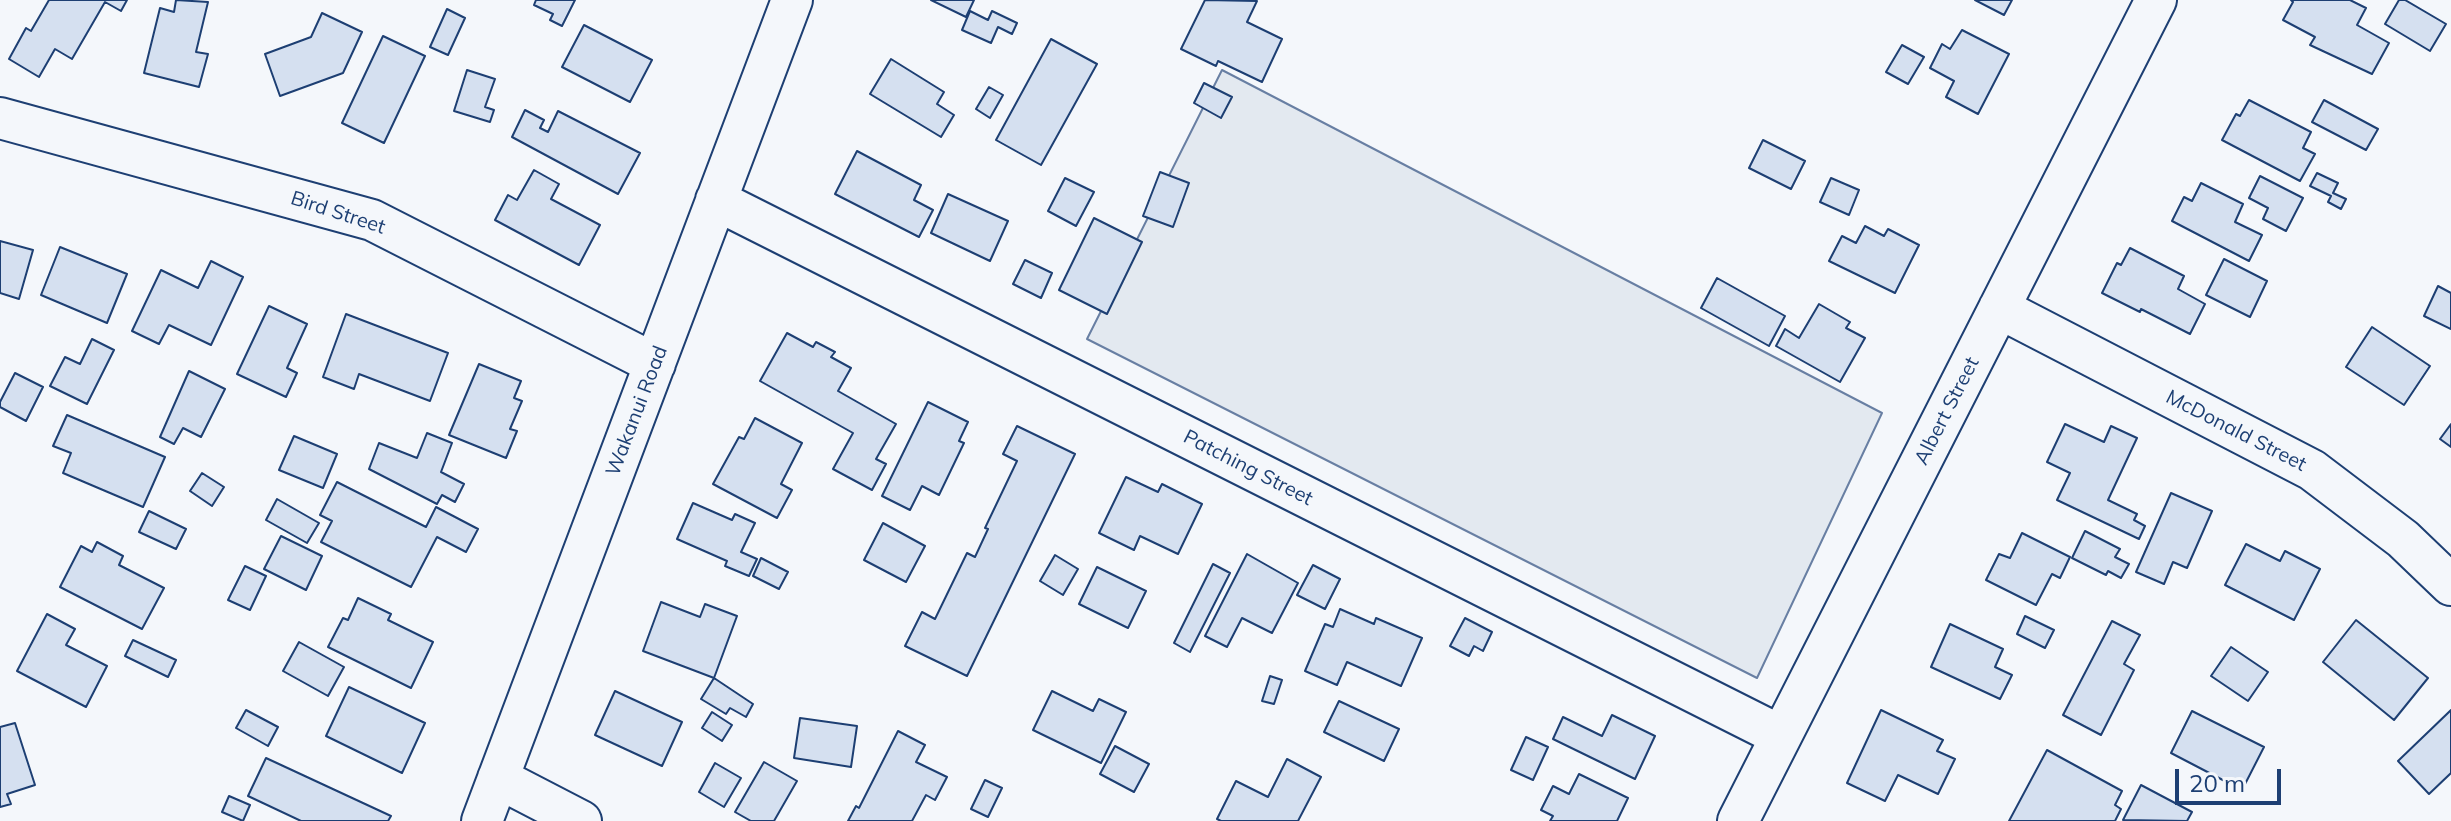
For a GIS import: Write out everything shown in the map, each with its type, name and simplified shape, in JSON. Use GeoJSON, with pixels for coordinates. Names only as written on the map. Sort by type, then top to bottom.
{"type":"FeatureCollection","features":[{"type":"Feature","properties":{"kind":"street","name":"Wakanui Road"},"geometry":{"type":"LineString","coordinates":[[482,821],[792,0]]}},
{"type":"Feature","properties":{"kind":"street","name":"Albert Street"},"geometry":{"type":"LineString","coordinates":[[1738,821],[2156,0]]}},
{"type":"Feature","properties":{"kind":"street","name":"Bird Street"},"geometry":{"type":"LineString","coordinates":[[0,118],[372,220],[655,364]]}},
{"type":"Feature","properties":{"kind":"street","name":"Patching Street"},"geometry":{"type":"LineString","coordinates":[[716,200],[1781,736]]}},
{"type":"Feature","properties":{"kind":"street","name":"McDonald Street"},"geometry":{"type":"LineString","coordinates":[[1999,308],[2312,470],[2403,539],[2451,585]]}},
{"type":"Feature","properties":{"kind":"street"},"geometry":{"type":"LineString","coordinates":[[498,778],[581,821]]}},
{"type":"Feature","properties":{"kind":"shaded area"},"geometry":{"type":"Polygon","coordinates":[[[1222,70],[1882,413],[1757,678],[1087,339],[1222,70]]]}},
{"type":"Feature","properties":{"kind":"building"},"geometry":{"type":"Polygon","coordinates":[[[49,0],[127,0],[121,11],[105,2],[72,59],[55,49],[39,77],[9,59],[26,28],[31,31],[49,0]]]}},
{"type":"Feature","properties":{"kind":"building"},"geometry":{"type":"Polygon","coordinates":[[[176,0],[208,2],[196,52],[208,54],[199,87],[144,73],[160,8],[174,12],[176,0]]]}},
{"type":"Feature","properties":{"kind":"building"},"geometry":{"type":"Polygon","coordinates":[[[536,0],[575,0],[562,26],[550,20],[553,14],[534,5],[536,0]]]}},
{"type":"Feature","properties":{"kind":"building"},"geometry":{"type":"Polygon","coordinates":[[[931,0],[974,0],[966,17],[931,0]]]}},
{"type":"Feature","properties":{"kind":"building"},"geometry":{"type":"Polygon","coordinates":[[[1205,0],[1257,1],[1247,22],[1282,39],[1262,82],[1218,61],[1216,66],[1181,49],[1205,0]]]}},
{"type":"Feature","properties":{"kind":"building"},"geometry":{"type":"Polygon","coordinates":[[[1975,0],[2012,0],[2004,15],[1975,0]]]}},
{"type":"Feature","properties":{"kind":"building"},"geometry":{"type":"Polygon","coordinates":[[[2291,0],[2350,0],[2366,8],[2357,25],[2389,43],[2372,74],[2310,45],[2315,37],[2283,20],[2293,2],[2291,0]]]}},
{"type":"Feature","properties":{"kind":"building"},"geometry":{"type":"Polygon","coordinates":[[[2399,0],[2405,0],[2446,24],[2430,51],[2385,24],[2399,0]]]}},
{"type":"Feature","properties":{"kind":"building"},"geometry":{"type":"Polygon","coordinates":[[[447,9],[465,18],[448,55],[430,47],[447,9]]]}},
{"type":"Feature","properties":{"kind":"building"},"geometry":{"type":"Polygon","coordinates":[[[970,11],[988,20],[992,11],[1017,23],[1012,34],[998,27],[991,43],[962,30],[970,11]]]}},
{"type":"Feature","properties":{"kind":"building"},"geometry":{"type":"Polygon","coordinates":[[[322,13],[362,32],[343,73],[280,96],[265,54],[311,37],[322,13]]]}},
{"type":"Feature","properties":{"kind":"building"},"geometry":{"type":"Polygon","coordinates":[[[584,25],[652,60],[630,102],[562,67],[584,25]]]}},
{"type":"Feature","properties":{"kind":"building"},"geometry":{"type":"Polygon","coordinates":[[[1962,30],[2009,54],[1978,114],[1946,97],[1954,81],[1930,68],[1942,44],[1950,49],[1962,30]]]}},
{"type":"Feature","properties":{"kind":"building"},"geometry":{"type":"Polygon","coordinates":[[[383,36],[425,56],[384,143],[342,123],[383,36]]]}},
{"type":"Feature","properties":{"kind":"building"},"geometry":{"type":"Polygon","coordinates":[[[1051,39],[1097,64],[1041,165],[996,140],[1051,39]]]}},
{"type":"Feature","properties":{"kind":"building"},"geometry":{"type":"Polygon","coordinates":[[[1902,45],[1924,57],[1908,84],[1886,72],[1902,45]]]}},
{"type":"Feature","properties":{"kind":"building"},"geometry":{"type":"Polygon","coordinates":[[[891,59],[944,92],[937,104],[954,115],[941,137],[870,94],[891,59]]]}},
{"type":"Feature","properties":{"kind":"building"},"geometry":{"type":"Polygon","coordinates":[[[467,70],[495,79],[485,107],[494,110],[490,122],[454,111],[467,70]]]}},
{"type":"Feature","properties":{"kind":"building"},"geometry":{"type":"Polygon","coordinates":[[[1204,83],[1232,97],[1221,118],[1194,103],[1204,83]]]}},
{"type":"Feature","properties":{"kind":"building"},"geometry":{"type":"Polygon","coordinates":[[[989,87],[1003,95],[990,118],[976,109],[989,87]]]}},
{"type":"Feature","properties":{"kind":"building"},"geometry":{"type":"Polygon","coordinates":[[[2249,100],[2311,132],[2303,148],[2315,154],[2300,181],[2222,140],[2236,114],[2240,116],[2249,100]]]}},
{"type":"Feature","properties":{"kind":"building"},"geometry":{"type":"Polygon","coordinates":[[[2324,100],[2378,129],[2366,150],[2312,122],[2324,100]]]}},
{"type":"Feature","properties":{"kind":"building"},"geometry":{"type":"Polygon","coordinates":[[[525,110],[544,120],[540,128],[548,132],[558,111],[640,153],[618,194],[512,137],[525,110]]]}},
{"type":"Feature","properties":{"kind":"building"},"geometry":{"type":"Polygon","coordinates":[[[1763,140],[1805,161],[1791,189],[1749,168],[1763,140]]]}},
{"type":"Feature","properties":{"kind":"building"},"geometry":{"type":"Polygon","coordinates":[[[857,151],[921,185],[914,200],[933,210],[919,237],[835,194],[857,151]]]}},
{"type":"Feature","properties":{"kind":"building"},"geometry":{"type":"Polygon","coordinates":[[[534,170],[559,184],[551,199],[600,225],[579,265],[495,220],[508,195],[517,200],[534,170]]]}},
{"type":"Feature","properties":{"kind":"building"},"geometry":{"type":"Polygon","coordinates":[[[1160,172],[1189,183],[1173,227],[1143,216],[1160,172]]]}},
{"type":"Feature","properties":{"kind":"building"},"geometry":{"type":"Polygon","coordinates":[[[2317,173],[2338,183],[2333,193],[2346,199],[2341,209],[2328,202],[2331,196],[2310,186],[2317,173]]]}},
{"type":"Feature","properties":{"kind":"building"},"geometry":{"type":"Polygon","coordinates":[[[2260,176],[2303,198],[2286,231],[2263,219],[2268,208],[2249,198],[2260,176]]]}},
{"type":"Feature","properties":{"kind":"building"},"geometry":{"type":"Polygon","coordinates":[[[1065,178],[1094,192],[1076,226],[1048,211],[1065,178]]]}},
{"type":"Feature","properties":{"kind":"building"},"geometry":{"type":"Polygon","coordinates":[[[1831,178],[1859,190],[1849,215],[1820,202],[1831,178]]]}},
{"type":"Feature","properties":{"kind":"building"},"geometry":{"type":"Polygon","coordinates":[[[2201,183],[2243,204],[2235,222],[2262,235],[2249,261],[2172,221],[2184,197],[2192,201],[2201,183]]]}},
{"type":"Feature","properties":{"kind":"building"},"geometry":{"type":"Polygon","coordinates":[[[948,194],[1008,221],[990,261],[931,233],[948,194]]]}},
{"type":"Feature","properties":{"kind":"building"},"geometry":{"type":"Polygon","coordinates":[[[1094,218],[1142,242],[1107,314],[1059,290],[1094,218]]]}},
{"type":"Feature","properties":{"kind":"building"},"geometry":{"type":"Polygon","coordinates":[[[1865,226],[1884,236],[1888,229],[1919,245],[1895,293],[1829,261],[1842,236],[1856,243],[1865,226]]]}},
{"type":"Feature","properties":{"kind":"building"},"geometry":{"type":"Polygon","coordinates":[[[0,241],[33,250],[19,299],[0,293],[0,241]]]}},
{"type":"Feature","properties":{"kind":"building"},"geometry":{"type":"Polygon","coordinates":[[[60,247],[127,274],[107,323],[41,295],[60,247]]]}},
{"type":"Feature","properties":{"kind":"building"},"geometry":{"type":"Polygon","coordinates":[[[2130,248],[2184,276],[2178,289],[2205,304],[2190,334],[2102,293],[2117,263],[2121,265],[2130,248]]]}},
{"type":"Feature","properties":{"kind":"building"},"geometry":{"type":"Polygon","coordinates":[[[2224,259],[2267,281],[2250,317],[2206,295],[2224,259]]]}},
{"type":"Feature","properties":{"kind":"building"},"geometry":{"type":"Polygon","coordinates":[[[1025,260],[1052,273],[1041,298],[1013,284],[1025,260]]]}},
{"type":"Feature","properties":{"kind":"building"},"geometry":{"type":"Polygon","coordinates":[[[211,261],[243,277],[211,345],[169,325],[159,344],[132,331],[161,270],[198,288],[211,261]]]}},
{"type":"Feature","properties":{"kind":"building"},"geometry":{"type":"Polygon","coordinates":[[[1717,278],[1785,316],[1769,346],[1701,308],[1717,278]]]}},
{"type":"Feature","properties":{"kind":"building"},"geometry":{"type":"Polygon","coordinates":[[[2438,286],[2451,293],[2451,329],[2424,316],[2438,286]]]}},
{"type":"Feature","properties":{"kind":"building"},"geometry":{"type":"Polygon","coordinates":[[[1819,304],[1850,322],[1846,328],[1865,338],[1840,382],[1776,346],[1785,329],[1799,338],[1819,304]]]}},
{"type":"Feature","properties":{"kind":"building"},"geometry":{"type":"Polygon","coordinates":[[[269,306],[307,324],[287,368],[297,373],[286,397],[237,374],[269,306]]]}},
{"type":"Feature","properties":{"kind":"building"},"geometry":{"type":"Polygon","coordinates":[[[346,314],[448,353],[430,401],[359,374],[354,389],[323,377],[346,314]]]}},
{"type":"Feature","properties":{"kind":"building"},"geometry":{"type":"Polygon","coordinates":[[[2372,327],[2430,366],[2404,405],[2346,367],[2372,327]]]}},
{"type":"Feature","properties":{"kind":"building"},"geometry":{"type":"Polygon","coordinates":[[[787,333],[813,347],[816,342],[835,352],[831,357],[851,368],[838,391],[896,424],[876,459],[886,464],[872,490],[833,469],[853,433],[760,381],[787,333]]]}},
{"type":"Feature","properties":{"kind":"building"},"geometry":{"type":"Polygon","coordinates":[[[92,339],[114,350],[87,404],[50,386],[65,357],[80,364],[92,339]]]}},
{"type":"Feature","properties":{"kind":"building"},"geometry":{"type":"Polygon","coordinates":[[[479,364],[521,381],[514,398],[522,401],[510,429],[517,431],[506,458],[449,435],[479,364]]]}},
{"type":"Feature","properties":{"kind":"building"},"geometry":{"type":"Polygon","coordinates":[[[189,371],[225,389],[201,437],[183,428],[174,444],[160,437],[189,371]]]}},
{"type":"Feature","properties":{"kind":"building"},"geometry":{"type":"Polygon","coordinates":[[[15,373],[43,387],[26,421],[0,407],[15,373]]]}},
{"type":"Feature","properties":{"kind":"building"},"geometry":{"type":"Polygon","coordinates":[[[928,402],[968,422],[959,441],[964,443],[939,495],[922,486],[910,510],[882,496],[928,402]]]}},
{"type":"Feature","properties":{"kind":"building"},"geometry":{"type":"Polygon","coordinates":[[[67,415],[165,457],[143,507],[63,473],[71,453],[53,446],[67,415]]]}},
{"type":"Feature","properties":{"kind":"building"},"geometry":{"type":"Polygon","coordinates":[[[755,418],[802,443],[781,484],[792,490],[777,518],[713,484],[739,437],[744,439],[755,418]]]}},
{"type":"Feature","properties":{"kind":"building"},"geometry":{"type":"Polygon","coordinates":[[[2065,424],[2104,442],[2111,426],[2137,438],[2108,500],[2137,514],[2134,520],[2145,526],[2139,539],[2057,500],[2070,473],[2047,462],[2065,424]]]}},
{"type":"Feature","properties":{"kind":"building"},"geometry":{"type":"Polygon","coordinates":[[[2451,424],[2451,447],[2440,439],[2451,424]]]}},
{"type":"Feature","properties":{"kind":"building"},"geometry":{"type":"Polygon","coordinates":[[[1017,426],[1075,454],[967,676],[905,646],[922,612],[935,619],[967,553],[975,557],[988,529],[985,528],[1017,461],[1003,454],[1017,426]]]}},
{"type":"Feature","properties":{"kind":"building"},"geometry":{"type":"Polygon","coordinates":[[[427,433],[452,443],[441,472],[464,484],[455,502],[442,495],[437,504],[369,469],[379,443],[417,458],[427,433]]]}},
{"type":"Feature","properties":{"kind":"building"},"geometry":{"type":"Polygon","coordinates":[[[294,436],[337,454],[323,488],[279,470],[294,436]]]}},
{"type":"Feature","properties":{"kind":"building"},"geometry":{"type":"Polygon","coordinates":[[[202,473],[224,487],[212,506],[190,491],[202,473]]]}},
{"type":"Feature","properties":{"kind":"building"},"geometry":{"type":"Polygon","coordinates":[[[1126,477],[1158,492],[1162,484],[1202,504],[1178,554],[1140,536],[1134,550],[1099,533],[1126,477]]]}},
{"type":"Feature","properties":{"kind":"building"},"geometry":{"type":"Polygon","coordinates":[[[337,482],[426,527],[436,507],[478,529],[466,552],[437,537],[411,587],[321,542],[332,521],[320,515],[337,482]]]}},
{"type":"Feature","properties":{"kind":"building"},"geometry":{"type":"Polygon","coordinates":[[[2171,493],[2212,511],[2187,568],[2173,562],[2164,584],[2136,572],[2171,493]]]}},
{"type":"Feature","properties":{"kind":"building"},"geometry":{"type":"Polygon","coordinates":[[[277,499],[319,523],[307,543],[266,520],[277,499]]]}},
{"type":"Feature","properties":{"kind":"building"},"geometry":{"type":"Polygon","coordinates":[[[693,503],[732,520],[735,514],[755,523],[741,552],[757,559],[749,576],[725,566],[727,561],[677,539],[693,503]]]}},
{"type":"Feature","properties":{"kind":"building"},"geometry":{"type":"Polygon","coordinates":[[[149,511],[186,529],[176,549],[139,532],[149,511]]]}},
{"type":"Feature","properties":{"kind":"building"},"geometry":{"type":"Polygon","coordinates":[[[883,523],[925,546],[906,582],[864,560],[883,523]]]}},
{"type":"Feature","properties":{"kind":"building"},"geometry":{"type":"Polygon","coordinates":[[[2085,531],[2120,549],[2115,557],[2129,564],[2121,578],[2108,571],[2106,575],[2072,558],[2085,531]]]}},
{"type":"Feature","properties":{"kind":"building"},"geometry":{"type":"Polygon","coordinates":[[[2022,533],[2070,557],[2060,578],[2052,574],[2036,605],[1986,580],[1999,554],[2010,558],[2022,533]]]}},
{"type":"Feature","properties":{"kind":"building"},"geometry":{"type":"Polygon","coordinates":[[[281,536],[322,556],[306,590],[264,569],[281,536]]]}},
{"type":"Feature","properties":{"kind":"building"},"geometry":{"type":"Polygon","coordinates":[[[97,542],[123,556],[119,565],[164,588],[142,629],[60,587],[81,546],[92,552],[97,542]]]}},
{"type":"Feature","properties":{"kind":"building"},"geometry":{"type":"Polygon","coordinates":[[[2246,544],[2280,561],[2285,551],[2320,569],[2294,620],[2225,585],[2246,544]]]}},
{"type":"Feature","properties":{"kind":"building"},"geometry":{"type":"Polygon","coordinates":[[[1247,554],[1298,583],[1272,633],[1242,618],[1227,647],[1205,636],[1247,554]]]}},
{"type":"Feature","properties":{"kind":"building"},"geometry":{"type":"Polygon","coordinates":[[[1055,555],[1078,569],[1063,595],[1040,581],[1055,555]]]}},
{"type":"Feature","properties":{"kind":"building"},"geometry":{"type":"Polygon","coordinates":[[[761,558],[788,572],[779,589],[753,576],[761,558]]]}},
{"type":"Feature","properties":{"kind":"building"},"geometry":{"type":"Polygon","coordinates":[[[1213,564],[1230,573],[1190,652],[1174,643],[1213,564]]]}},
{"type":"Feature","properties":{"kind":"building"},"geometry":{"type":"Polygon","coordinates":[[[1313,565],[1340,579],[1325,609],[1297,595],[1313,565]]]}},
{"type":"Feature","properties":{"kind":"building"},"geometry":{"type":"Polygon","coordinates":[[[245,566],[266,576],[250,610],[228,600],[245,566]]]}},
{"type":"Feature","properties":{"kind":"building"},"geometry":{"type":"Polygon","coordinates":[[[1097,567],[1146,591],[1128,628],[1079,604],[1097,567]]]}},
{"type":"Feature","properties":{"kind":"building"},"geometry":{"type":"Polygon","coordinates":[[[358,598],[391,614],[388,620],[433,642],[411,688],[328,647],[343,618],[348,620],[358,598]]]}},
{"type":"Feature","properties":{"kind":"building"},"geometry":{"type":"Polygon","coordinates":[[[661,602],[700,617],[705,604],[737,616],[714,678],[643,651],[661,602]]]}},
{"type":"Feature","properties":{"kind":"building"},"geometry":{"type":"Polygon","coordinates":[[[1340,609],[1374,624],[1376,618],[1422,638],[1401,686],[1347,662],[1337,685],[1305,671],[1325,624],[1333,627],[1340,609]]]}},
{"type":"Feature","properties":{"kind":"building"},"geometry":{"type":"Polygon","coordinates":[[[47,614],[75,629],[66,645],[107,666],[86,707],[17,671],[47,614]]]}},
{"type":"Feature","properties":{"kind":"building"},"geometry":{"type":"Polygon","coordinates":[[[2025,616],[2054,630],[2045,648],[2017,634],[2025,616]]]}},
{"type":"Feature","properties":{"kind":"building"},"geometry":{"type":"Polygon","coordinates":[[[1465,618],[1492,632],[1483,651],[1474,646],[1469,656],[1450,646],[1465,618]]]}},
{"type":"Feature","properties":{"kind":"building"},"geometry":{"type":"Polygon","coordinates":[[[2356,620],[2428,678],[2394,720],[2323,662],[2356,620]]]}},
{"type":"Feature","properties":{"kind":"building"},"geometry":{"type":"Polygon","coordinates":[[[2112,621],[2140,635],[2124,664],[2134,670],[2101,735],[2063,715],[2112,621]]]}},
{"type":"Feature","properties":{"kind":"building"},"geometry":{"type":"Polygon","coordinates":[[[1950,624],[2003,649],[1995,667],[2012,675],[2000,699],[1931,667],[1950,624]]]}},
{"type":"Feature","properties":{"kind":"building"},"geometry":{"type":"Polygon","coordinates":[[[133,640],[176,660],[168,677],[125,656],[133,640]]]}},
{"type":"Feature","properties":{"kind":"building"},"geometry":{"type":"Polygon","coordinates":[[[299,642],[344,667],[328,696],[283,671],[299,642]]]}},
{"type":"Feature","properties":{"kind":"building"},"geometry":{"type":"Polygon","coordinates":[[[2231,647],[2268,672],[2248,701],[2211,676],[2231,647]]]}},
{"type":"Feature","properties":{"kind":"building"},"geometry":{"type":"Polygon","coordinates":[[[1270,676],[1282,680],[1274,704],[1262,701],[1270,676]]]}},
{"type":"Feature","properties":{"kind":"building"},"geometry":{"type":"Polygon","coordinates":[[[714,678],[753,704],[746,717],[730,708],[726,714],[701,699],[714,678]]]}},
{"type":"Feature","properties":{"kind":"building"},"geometry":{"type":"Polygon","coordinates":[[[349,687],[425,723],[402,773],[326,736],[349,687]]]}},
{"type":"Feature","properties":{"kind":"building"},"geometry":{"type":"Polygon","coordinates":[[[615,691],[682,722],[662,766],[595,735],[615,691]]]}},
{"type":"Feature","properties":{"kind":"building"},"geometry":{"type":"Polygon","coordinates":[[[1052,691],[1093,711],[1099,699],[1126,712],[1101,763],[1033,730],[1052,691]]]}},
{"type":"Feature","properties":{"kind":"building"},"geometry":{"type":"Polygon","coordinates":[[[1339,701],[1399,729],[1384,761],[1324,732],[1339,701]]]}},
{"type":"Feature","properties":{"kind":"building"},"geometry":{"type":"Polygon","coordinates":[[[246,710],[278,727],[268,746],[236,728],[246,710]]]}},
{"type":"Feature","properties":{"kind":"building"},"geometry":{"type":"Polygon","coordinates":[[[1881,710],[1943,740],[1937,751],[1955,759],[1938,794],[1898,775],[1885,801],[1847,783],[1881,710]]]}},
{"type":"Feature","properties":{"kind":"building"},"geometry":{"type":"Polygon","coordinates":[[[2451,710],[2451,773],[2429,794],[2398,761],[2451,710]]]}},
{"type":"Feature","properties":{"kind":"building"},"geometry":{"type":"Polygon","coordinates":[[[2192,711],[2264,747],[2242,790],[2171,753],[2192,711]]]}},
{"type":"Feature","properties":{"kind":"building"},"geometry":{"type":"Polygon","coordinates":[[[712,712],[732,725],[722,741],[702,728],[712,712]]]}},
{"type":"Feature","properties":{"kind":"building"},"geometry":{"type":"Polygon","coordinates":[[[1612,715],[1655,736],[1635,779],[1553,739],[1563,717],[1602,736],[1612,715]]]}},
{"type":"Feature","properties":{"kind":"building"},"geometry":{"type":"Polygon","coordinates":[[[800,718],[857,726],[851,767],[794,758],[800,718]]]}},
{"type":"Feature","properties":{"kind":"building"},"geometry":{"type":"Polygon","coordinates":[[[15,723],[35,785],[7,794],[11,804],[0,807],[0,727],[15,723]]]}},
{"type":"Feature","properties":{"kind":"building"},"geometry":{"type":"Polygon","coordinates":[[[898,731],[925,745],[916,762],[947,777],[935,800],[926,795],[912,821],[848,821],[856,806],[859,808],[898,731]]]}},
{"type":"Feature","properties":{"kind":"building"},"geometry":{"type":"Polygon","coordinates":[[[1526,737],[1548,747],[1533,780],[1511,770],[1526,737]]]}},
{"type":"Feature","properties":{"kind":"building"},"geometry":{"type":"Polygon","coordinates":[[[1115,746],[1149,764],[1134,792],[1100,774],[1115,746]]]}},
{"type":"Feature","properties":{"kind":"building"},"geometry":{"type":"Polygon","coordinates":[[[2047,750],[2122,791],[2115,805],[2121,809],[2115,821],[2009,821],[2047,750]]]}},
{"type":"Feature","properties":{"kind":"building"},"geometry":{"type":"Polygon","coordinates":[[[266,758],[391,816],[388,821],[301,821],[248,796],[266,758]]]}},
{"type":"Feature","properties":{"kind":"building"},"geometry":{"type":"Polygon","coordinates":[[[1287,759],[1321,777],[1298,821],[1217,819],[1236,781],[1268,797],[1287,759]]]}},
{"type":"Feature","properties":{"kind":"building"},"geometry":{"type":"Polygon","coordinates":[[[764,762],[797,781],[774,821],[751,821],[735,812],[764,762]]]}},
{"type":"Feature","properties":{"kind":"building"},"geometry":{"type":"Polygon","coordinates":[[[715,763],[741,778],[724,807],[699,792],[715,763]]]}},
{"type":"Feature","properties":{"kind":"building"},"geometry":{"type":"Polygon","coordinates":[[[1579,774],[1628,798],[1617,821],[1550,821],[1553,816],[1541,810],[1553,786],[1569,794],[1579,774]]]}},
{"type":"Feature","properties":{"kind":"building"},"geometry":{"type":"Polygon","coordinates":[[[985,780],[1002,788],[988,817],[971,809],[985,780]]]}},
{"type":"Feature","properties":{"kind":"building"},"geometry":{"type":"Polygon","coordinates":[[[2141,785],[2192,812],[2187,821],[2123,820],[2141,785]]]}},
{"type":"Feature","properties":{"kind":"building"},"geometry":{"type":"Polygon","coordinates":[[[229,796],[250,805],[243,821],[222,812],[229,796]]]}}]}
